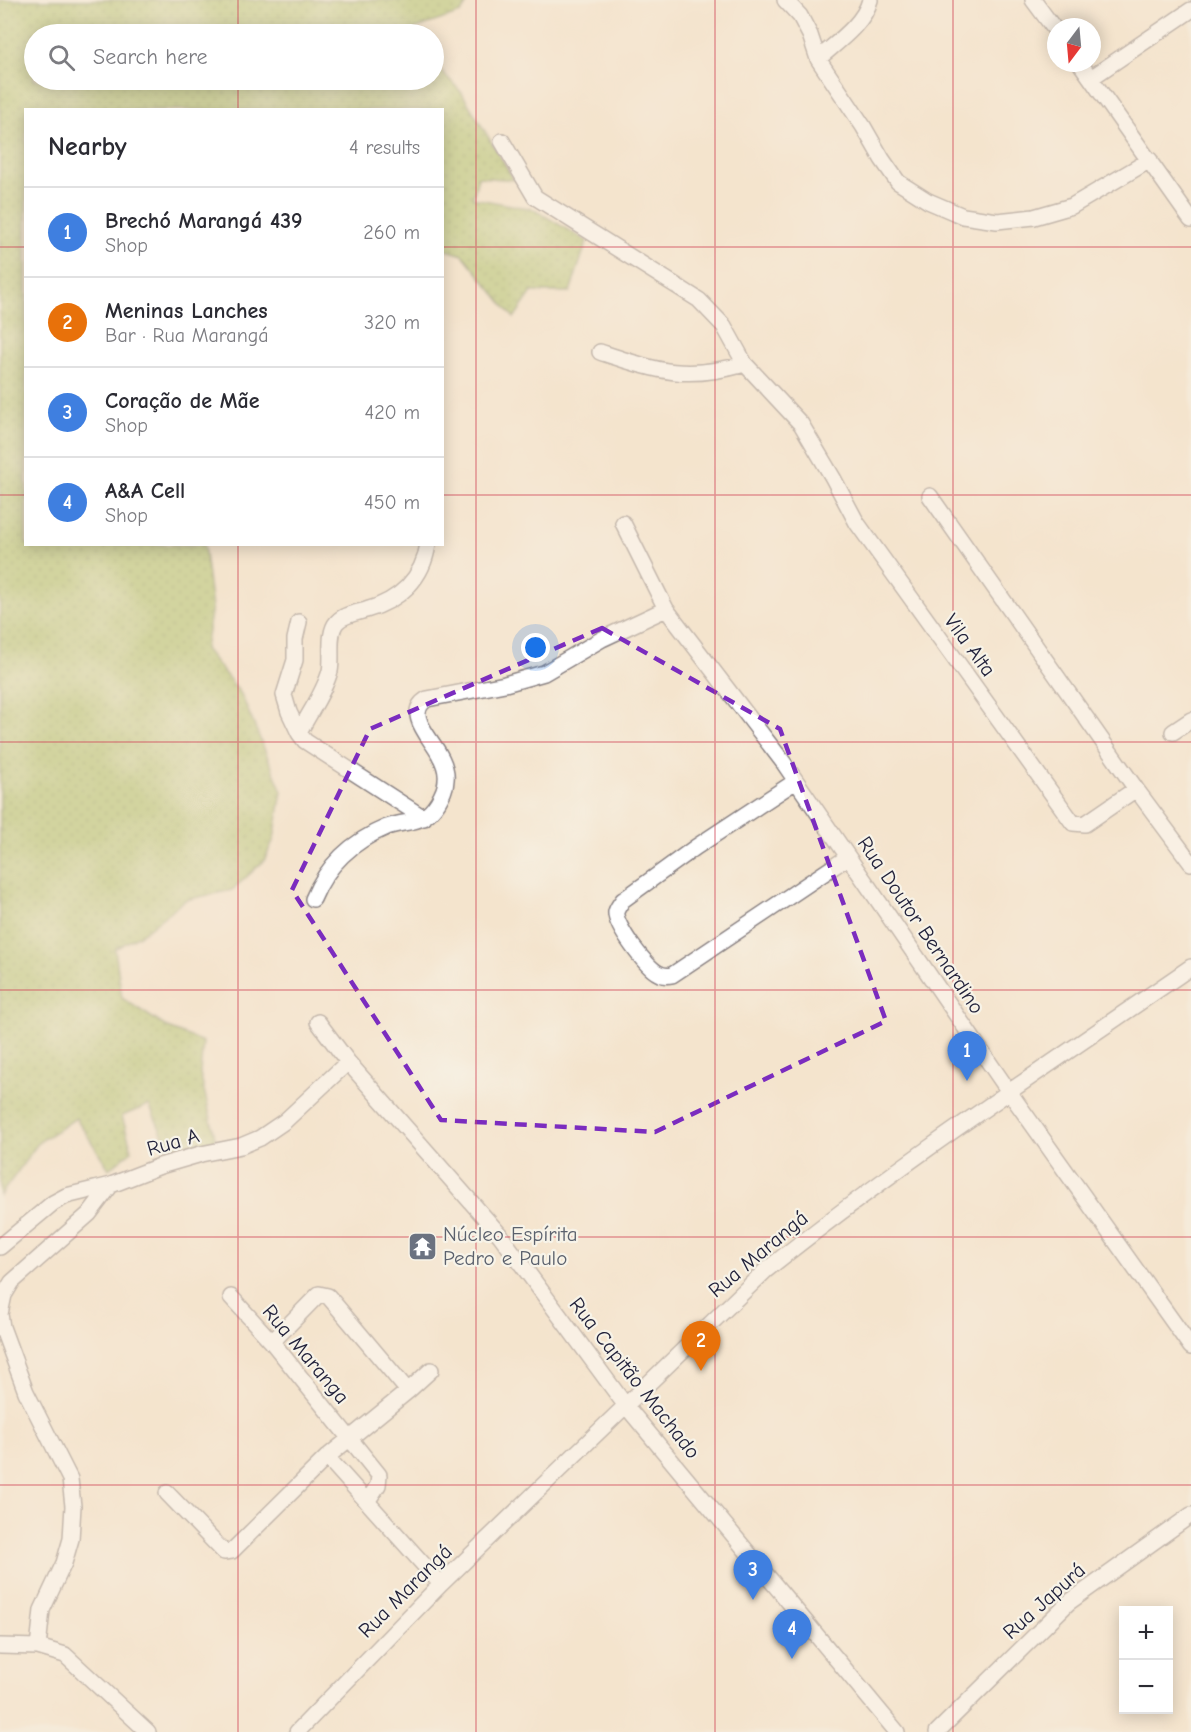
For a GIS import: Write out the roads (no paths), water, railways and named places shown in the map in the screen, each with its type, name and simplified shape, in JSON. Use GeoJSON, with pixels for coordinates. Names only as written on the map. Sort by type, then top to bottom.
{"type":"FeatureCollection","features":[{"type":"Feature","properties":{"kind":"street"},"geometry":{"type":"LineString","coordinates":[[785,0],[800,16],[810,35],[818,60],[898,182],[928,201],[963,216],[998,221],[1034,217],[1071,206],[1150,160]]}},
{"type":"Feature","properties":{"kind":"street"},"geometry":{"type":"LineString","coordinates":[[818,60],[853,27],[867,10],[870,0]]}},
{"type":"Feature","properties":{"kind":"street"},"geometry":{"type":"LineString","coordinates":[[1033,0],[1047,19]]}},
{"type":"Feature","properties":{"kind":"street"},"geometry":{"type":"LineString","coordinates":[[1091,78],[1191,10]]}},
{"type":"Feature","properties":{"kind":"street"},"geometry":{"type":"LineString","coordinates":[[1087,72],[1191,220]]}},
{"type":"Feature","properties":{"kind":"street","name":"Vila Alta"},"geometry":{"type":"LineString","coordinates":[[502,141],[535,197],[699,300],[724,326],[745,364],[782,401],[801,424],[856,523],[1073,823],[1085,824],[1136,789]]}},
{"type":"Feature","properties":{"kind":"street"},"geometry":{"type":"LineString","coordinates":[[600,352],[673,373],[695,374],[745,364]]}},
{"type":"Feature","properties":{"kind":"street"},"geometry":{"type":"LineString","coordinates":[[930,496],[1191,864]]}},
{"type":"Feature","properties":{"kind":"street","name":"Rua Doutor Bernardino"},"geometry":{"type":"LineString","coordinates":[[623,523],[666,609],[796,780],[1010,1093],[1191,1347]]}},
{"type":"Feature","properties":{"kind":"street"},"geometry":{"type":"LineString","coordinates":[[299,733],[329,673],[333,628],[345,616],[383,606],[402,593],[417,578],[428,546]]}},
{"type":"Feature","properties":{"kind":"street"},"geometry":{"type":"LineString","coordinates":[[314,899],[319,884],[331,865],[347,850],[387,828],[424,818],[444,792],[447,781],[440,755],[418,720],[417,711],[421,703],[427,699],[505,684],[544,673],[602,639],[666,609]]}},
{"type":"Feature","properties":{"kind":"street"},"geometry":{"type":"LineString","coordinates":[[299,622],[295,639],[295,660],[284,695],[299,733],[305,741],[424,818]]}},
{"type":"Feature","properties":{"kind":"street"},"geometry":{"type":"LineString","coordinates":[[1173,732],[1191,720]]}},
{"type":"Feature","properties":{"kind":"street"},"geometry":{"type":"LineString","coordinates":[[796,780],[696,847],[623,900],[616,913],[616,919],[631,944],[654,970],[663,975],[672,975],[848,857]]}},
{"type":"Feature","properties":{"kind":"street","name":"Rua Marangá"},"geometry":{"type":"LineString","coordinates":[[297,1732],[441,1584],[765,1271],[920,1154],[1191,967]]}},
{"type":"Feature","properties":{"kind":"street","name":"Rua Capitão Machado"},"geometry":{"type":"LineString","coordinates":[[318,1022],[348,1062],[500,1235],[626,1406],[897,1732]]}},
{"type":"Feature","properties":{"kind":"street","name":"Rua A"},"geometry":{"type":"LineString","coordinates":[[0,1247],[52,1203],[66,1196],[111,1185],[160,1166],[241,1146],[260,1138],[285,1120],[348,1062]]}},
{"type":"Feature","properties":{"kind":"street"},"geometry":{"type":"LineString","coordinates":[[38,1647],[42,1610],[64,1563],[71,1539],[70,1479],[26,1392],[2,1327],[0,1314],[4,1295],[12,1282],[89,1214],[111,1185]]}},
{"type":"Feature","properties":{"kind":"street"},"geometry":{"type":"LineString","coordinates":[[272,1342],[319,1294],[324,1294],[408,1391]]}},
{"type":"Feature","properties":{"kind":"street","name":"Rua Maranga"},"geometry":{"type":"LineString","coordinates":[[231,1298],[272,1342],[349,1438]]}},
{"type":"Feature","properties":{"kind":"street","name":"Rua Maranga"},"geometry":{"type":"LineString","coordinates":[[167,1493],[227,1553],[232,1551],[327,1457],[431,1370]]}},
{"type":"Feature","properties":{"kind":"street"},"geometry":{"type":"LineString","coordinates":[[349,1438],[379,1475],[378,1485],[367,1502]]}},
{"type":"Feature","properties":{"kind":"street"},"geometry":{"type":"LineString","coordinates":[[327,1457],[441,1584]]}},
{"type":"Feature","properties":{"kind":"street","name":"Rua Japurá"},"geometry":{"type":"LineString","coordinates":[[937,1732],[1068,1603],[1191,1515]]}},
{"type":"Feature","properties":{"kind":"street"},"geometry":{"type":"LineString","coordinates":[[0,1646],[38,1647],[65,1655],[148,1732]]}},
{"type":"Feature","properties":{"kind":"place","name":"Brechó Marangá 439"},"geometry":{"type":"Point","coordinates":[967,1081]}},
{"type":"Feature","properties":{"kind":"place","name":"Núcleo Espírita Pedro e Paulo"},"geometry":{"type":"Point","coordinates":[422,1246]}},
{"type":"Feature","properties":{"kind":"place","name":"Meninas Lanches"},"geometry":{"type":"Point","coordinates":[701,1371]}},
{"type":"Feature","properties":{"kind":"place","name":"Coração de Mãe"},"geometry":{"type":"Point","coordinates":[753,1600]}},
{"type":"Feature","properties":{"kind":"place","name":"A&A Cell"},"geometry":{"type":"Point","coordinates":[792,1659]}}]}
